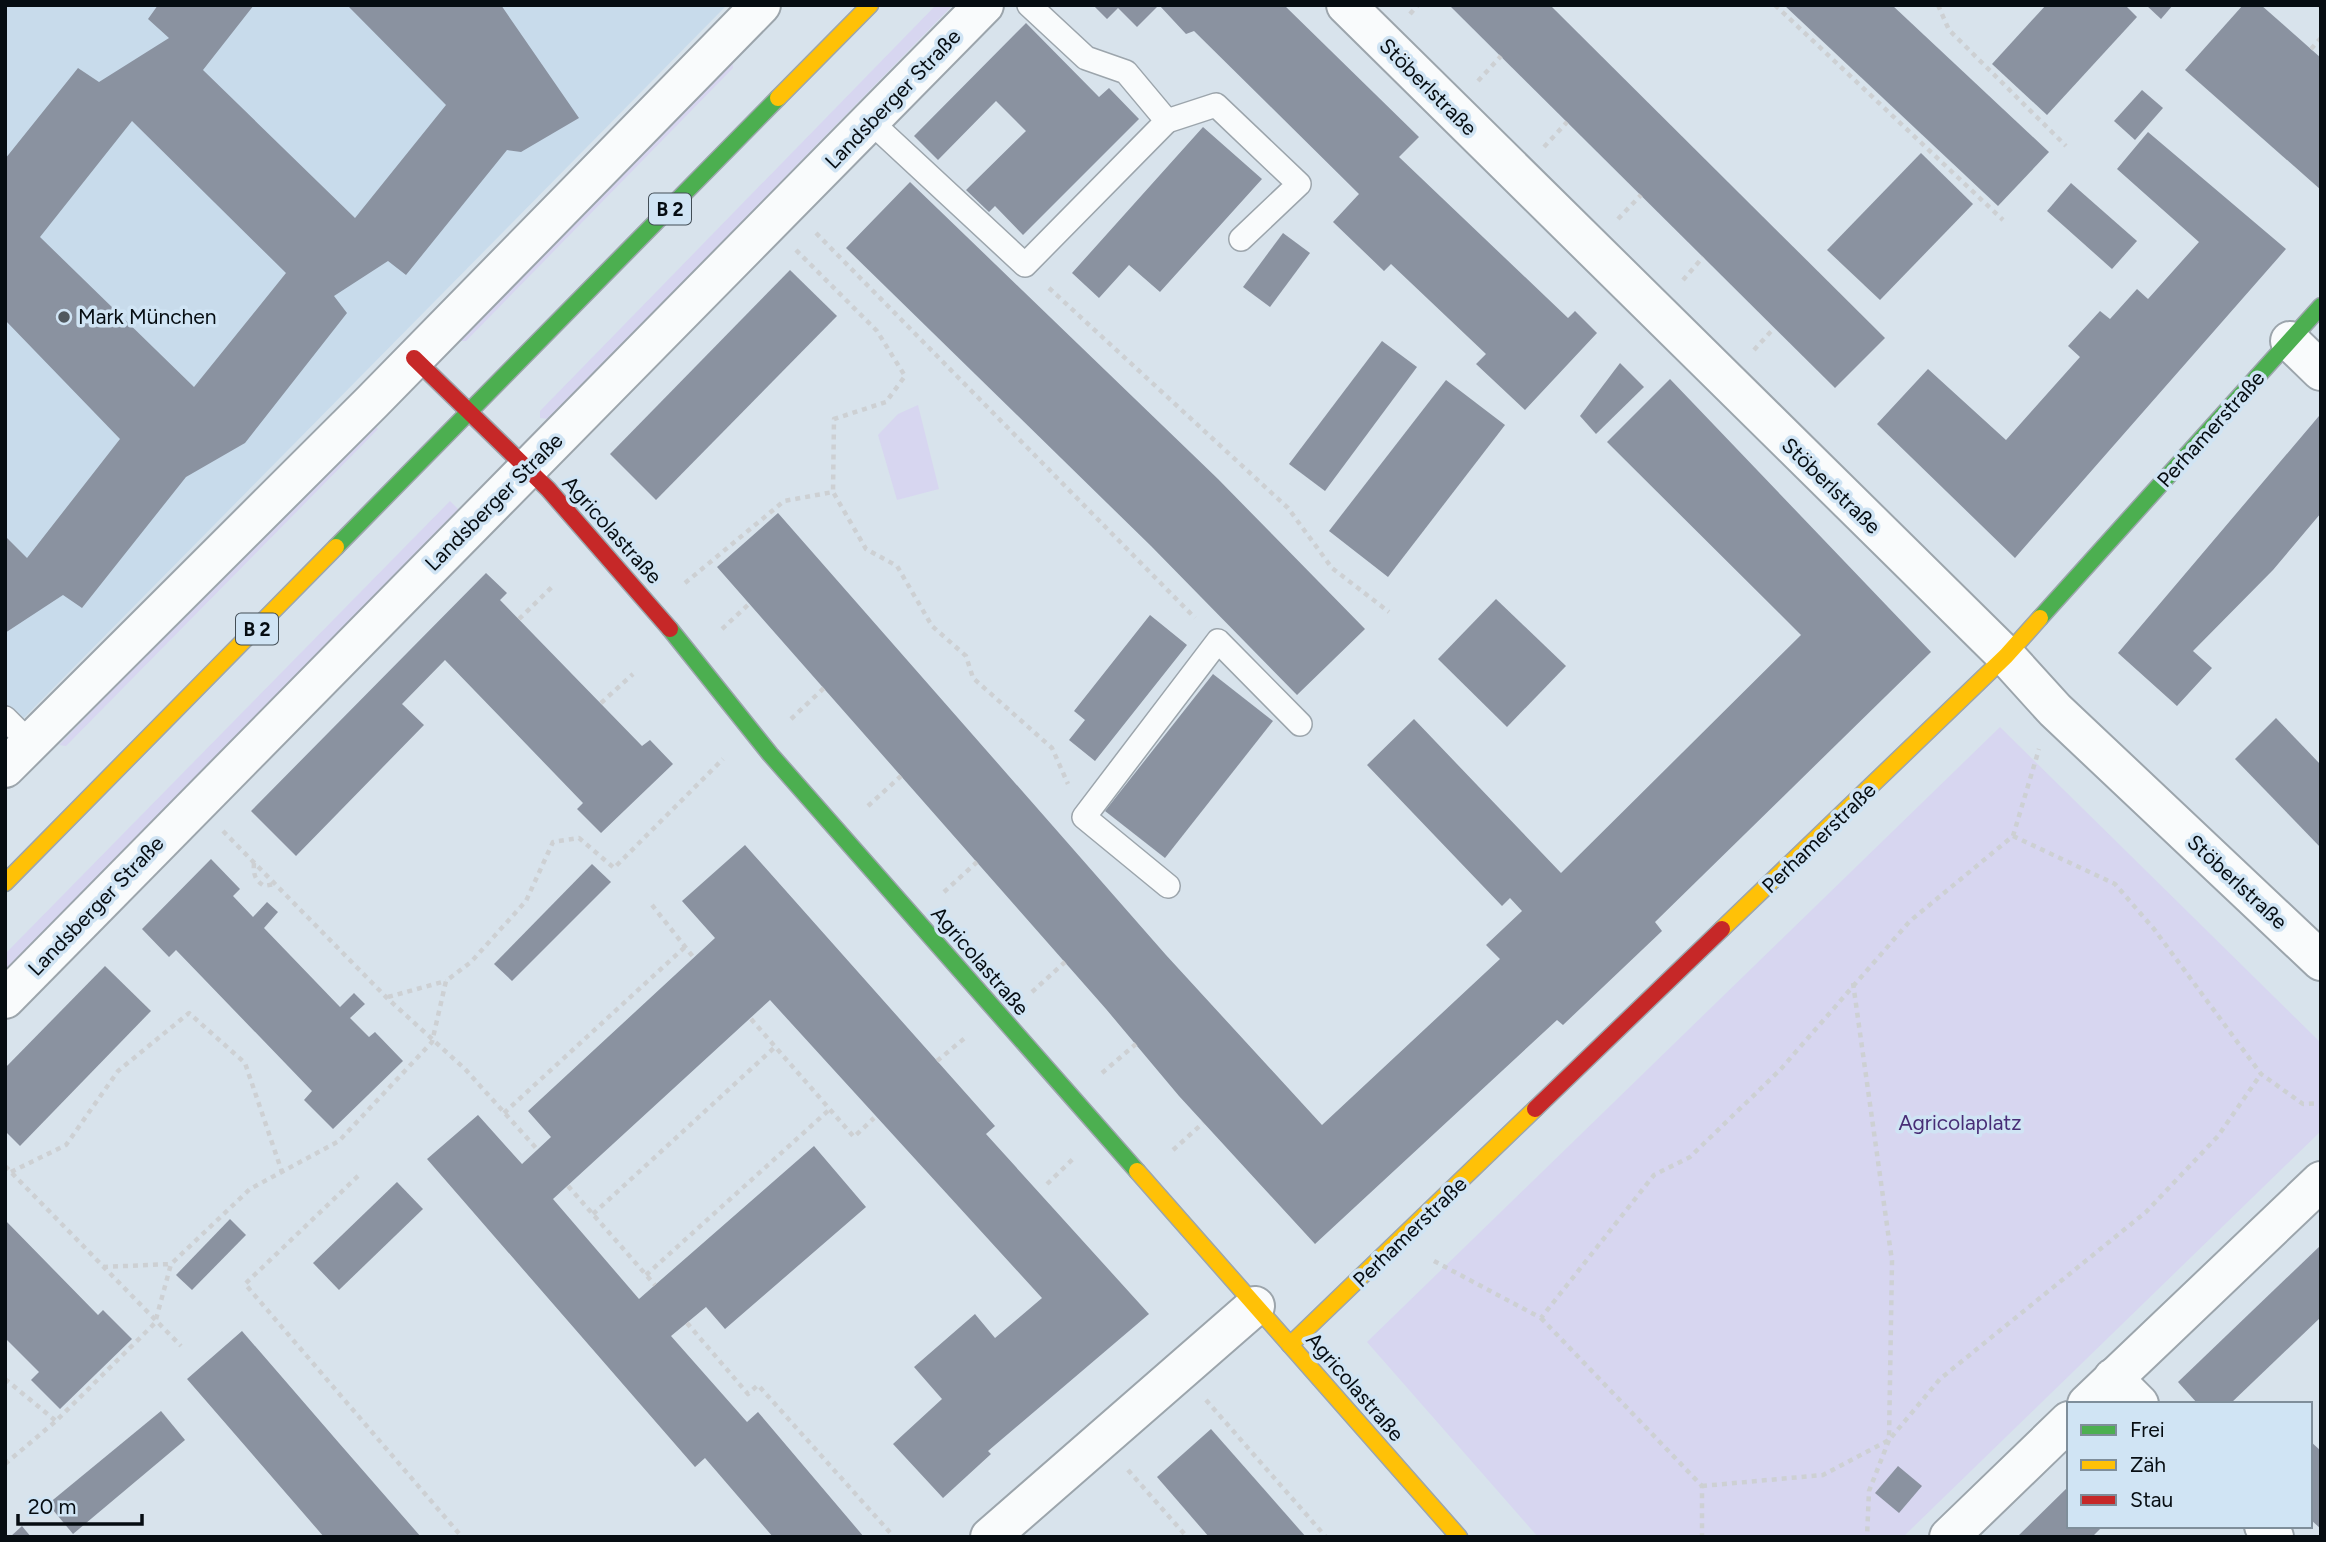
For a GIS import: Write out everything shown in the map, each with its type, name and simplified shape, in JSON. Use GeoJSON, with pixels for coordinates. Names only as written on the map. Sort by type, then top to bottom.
{"type":"FeatureCollection","features":[{"type":"Feature","properties":{"kind":"street"},"geometry":{"type":"LineString","coordinates":[[14,743],[414,358],[761,5]]}},
{"type":"Feature","properties":{"kind":"street","name":"B 2"},"geometry":{"type":"LineString","coordinates":[[5,883],[471,413],[870,5]]}},
{"type":"Feature","properties":{"kind":"street","name":"Landsberger Straße"},"geometry":{"type":"LineString","coordinates":[[5,999],[984,5]]}},
{"type":"Feature","properties":{"kind":"street","name":"Stöberlstraße"},"geometry":{"type":"LineString","coordinates":[[1346,5],[2007,656],[2055,709],[2321,961]]}},
{"type":"Feature","properties":{"kind":"street","name":"Perhamerstraße"},"geometry":{"type":"LineString","coordinates":[[1290,1345],[2007,656],[2321,306]]}},
{"type":"Feature","properties":{"kind":"street"},"geometry":{"type":"LineString","coordinates":[[2290,341],[2321,370]]}},
{"type":"Feature","properties":{"kind":"street"},"geometry":{"type":"LineString","coordinates":[[414,358],[471,413]]}},
{"type":"Feature","properties":{"kind":"street","name":"Agricolastraße"},"geometry":{"type":"LineString","coordinates":[[471,413],[529,468],[653,608],[751,730],[1459,1537]]}},
{"type":"Feature","properties":{"kind":"street"},"geometry":{"type":"LineString","coordinates":[[2113,1395],[2321,1181]]}},
{"type":"Feature","properties":{"kind":"street"},"geometry":{"type":"LineString","coordinates":[[990,1537],[1255,1306]]}},
{"type":"Feature","properties":{"kind":"street"},"geometry":{"type":"LineString","coordinates":[[1949,1537],[2067,1424]]}},
{"type":"Feature","properties":{"kind":"lane"},"geometry":{"type":"LineString","coordinates":[[1029,5],[1086,58],[1126,72],[1167,121]]}},
{"type":"Feature","properties":{"kind":"lane"},"geometry":{"type":"LineString","coordinates":[[871,122],[1025,265],[1167,121],[1216,104],[1299,184],[1241,239]]}},
{"type":"Feature","properties":{"kind":"lane"},"geometry":{"type":"LineString","coordinates":[[1168,886],[1084,817],[1218,641],[1300,724]]}},
{"type":"Feature","properties":{"kind":"path"},"geometry":{"type":"LineString","coordinates":[[1775,5],[2003,220]]}},
{"type":"Feature","properties":{"kind":"path"},"geometry":{"type":"LineString","coordinates":[[1938,5],[1949,30],[2066,146]]}},
{"type":"Feature","properties":{"kind":"path"},"geometry":{"type":"LineString","coordinates":[[2311,49],[2321,38]]}},
{"type":"Feature","properties":{"kind":"path"},"geometry":{"type":"LineString","coordinates":[[1484,75],[1501,56]]}},
{"type":"Feature","properties":{"kind":"path"},"geometry":{"type":"LineString","coordinates":[[1548,142],[1567,122]]}},
{"type":"Feature","properties":{"kind":"path"},"geometry":{"type":"LineString","coordinates":[[1621,216],[1640,195]]}},
{"type":"Feature","properties":{"kind":"path"},"geometry":{"type":"LineString","coordinates":[[780,215],[877,331],[905,376],[886,402],[834,419],[833,492],[866,549],[897,566],[932,626],[966,656],[973,678],[1052,748],[1084,817]]}},
{"type":"Feature","properties":{"kind":"path"},"geometry":{"type":"LineString","coordinates":[[780,215],[1218,641]]}},
{"type":"Feature","properties":{"kind":"path"},"geometry":{"type":"LineString","coordinates":[[1685,278],[1703,257]]}},
{"type":"Feature","properties":{"kind":"path"},"geometry":{"type":"LineString","coordinates":[[1025,265],[1288,508],[1332,568],[1389,612]]}},
{"type":"Feature","properties":{"kind":"path"},"geometry":{"type":"LineString","coordinates":[[1756,348],[1774,328]]}},
{"type":"Feature","properties":{"kind":"path"},"geometry":{"type":"LineString","coordinates":[[653,608],[784,502],[833,492]]}},
{"type":"Feature","properties":{"kind":"path"},"geometry":{"type":"LineString","coordinates":[[519,619],[552,587]]}},
{"type":"Feature","properties":{"kind":"path"},"geometry":{"type":"LineString","coordinates":[[601,703],[633,674]]}},
{"type":"Feature","properties":{"kind":"path"},"geometry":{"type":"LineString","coordinates":[[1541,1318],[1654,1175],[1690,1157],[1780,1070],[1853,983],[1910,921],[2013,836],[2034,761],[2055,709]]}},
{"type":"Feature","properties":{"kind":"path"},"geometry":{"type":"LineString","coordinates":[[387,998],[446,981],[471,962],[526,901],[553,842],[579,838],[614,868],[751,730]]}},
{"type":"Feature","properties":{"kind":"path"},"geometry":{"type":"LineString","coordinates":[[196,803],[387,998],[432,1042],[465,1069],[537,1149]]}},
{"type":"Feature","properties":{"kind":"path"},"geometry":{"type":"LineString","coordinates":[[2013,836],[2115,884],[2154,929],[2261,1074],[2304,1104],[2321,1103]]}},
{"type":"Feature","properties":{"kind":"path"},"geometry":{"type":"LineString","coordinates":[[254,863],[253,872],[257,882],[264,886],[275,884]]}},
{"type":"Feature","properties":{"kind":"path"},"geometry":{"type":"LineString","coordinates":[[652,905],[694,958]]}},
{"type":"Feature","properties":{"kind":"path"},"geometry":{"type":"LineString","coordinates":[[504,1113],[686,946]]}},
{"type":"Feature","properties":{"kind":"path"},"geometry":{"type":"LineString","coordinates":[[5,1464],[56,1421],[155,1323],[170,1264],[250,1189],[339,1142],[432,1042],[446,981]]}},
{"type":"Feature","properties":{"kind":"path"},"geometry":{"type":"LineString","coordinates":[[1853,983],[1892,1261],[1889,1440]]}},
{"type":"Feature","properties":{"kind":"path"},"geometry":{"type":"LineString","coordinates":[[11,1172],[65,1145],[118,1071],[189,1013],[245,1063],[282,1172]]}},
{"type":"Feature","properties":{"kind":"path"},"geometry":{"type":"LineString","coordinates":[[751,1019],[854,1137],[874,1118]]}},
{"type":"Feature","properties":{"kind":"path"},"geometry":{"type":"LineString","coordinates":[[593,1214],[775,1047]]}},
{"type":"Feature","properties":{"kind":"path"},"geometry":{"type":"LineString","coordinates":[[1867,1537],[1869,1491],[1889,1440],[1940,1379],[2146,1212],[2218,1136],[2261,1074]]}},
{"type":"Feature","properties":{"kind":"path"},"geometry":{"type":"LineString","coordinates":[[646,1275],[830,1109]]}},
{"type":"Feature","properties":{"kind":"path"},"geometry":{"type":"LineString","coordinates":[[5,1166],[155,1323],[181,1346]]}},
{"type":"Feature","properties":{"kind":"path"},"geometry":{"type":"LineString","coordinates":[[358,1176],[245,1284],[462,1537]]}},
{"type":"Feature","properties":{"kind":"path"},"geometry":{"type":"LineString","coordinates":[[568,1186],[655,1285]]}},
{"type":"Feature","properties":{"kind":"path"},"geometry":{"type":"LineString","coordinates":[[1434,1261],[1541,1318],[1702,1486],[1702,1537]]}},
{"type":"Feature","properties":{"kind":"path"},"geometry":{"type":"LineString","coordinates":[[103,1267],[170,1264]]}},
{"type":"Feature","properties":{"kind":"path"},"geometry":{"type":"LineString","coordinates":[[687,1323],[748,1394],[758,1385],[894,1537]]}},
{"type":"Feature","properties":{"kind":"path"},"geometry":{"type":"LineString","coordinates":[[5,1379],[56,1421]]}},
{"type":"Feature","properties":{"kind":"path"},"geometry":{"type":"LineString","coordinates":[[1205,1399],[1326,1537]]}},
{"type":"Feature","properties":{"kind":"path"},"geometry":{"type":"LineString","coordinates":[[1702,1486],[1823,1475],[1889,1440]]}},
{"type":"Feature","properties":{"kind":"path"},"geometry":{"type":"LineString","coordinates":[[1127,1469],[1187,1537]]}},
{"type":"Feature","properties":{"kind":"shaded area"},"geometry":{"type":"Polygon","coordinates":[[[5,5],[727,5],[5,737],[5,5]]]}},
{"type":"Feature","properties":{"kind":"green space"},"geometry":{"type":"Polygon","coordinates":[[[936,5],[953,5],[549,419],[540,418],[540,411],[936,5]]]}},
{"type":"Feature","properties":{"kind":"green space"},"geometry":{"type":"Polygon","coordinates":[[[732,59],[733,68],[466,341],[460,341],[457,338],[732,59]]]}},
{"type":"Feature","properties":{"kind":"green space"},"geometry":{"type":"Polygon","coordinates":[[[918,405],[939,489],[897,500],[878,435],[898,414],[918,405]]]}},
{"type":"Feature","properties":{"kind":"green space"},"geometry":{"type":"Polygon","coordinates":[[[370,421],[378,429],[66,746],[59,745],[370,421]]]}},
{"type":"Feature","properties":{"kind":"green space"},"geometry":{"type":"Polygon","coordinates":[[[450,501],[459,510],[5,970],[5,954],[450,501]]]}},
{"type":"Feature","properties":{"kind":"green space","name":"Agricolaplatz"},"geometry":{"type":"Polygon","coordinates":[[[2000,727],[2321,1043],[2321,1131],[1903,1537],[1538,1537],[1367,1342],[2000,727]]]}},
{"type":"Feature","properties":{"kind":"building","name":"Mark München"},"geometry":{"type":"Polygon","coordinates":[[[158,5],[254,5],[203,70],[355,218],[446,105],[347,5],[501,5],[579,118],[521,152],[507,150],[406,275],[388,261],[334,296],[347,313],[245,443],[186,477],[82,608],[63,595],[5,633],[5,536],[27,558],[120,439],[5,320],[5,159],[78,68],[99,82],[169,38],[148,19],[158,5]],[[132,121],[40,237],[194,387],[286,273],[132,121]]]}},
{"type":"Feature","properties":{"kind":"building"},"geometry":{"type":"Polygon","coordinates":[[[1093,5],[1159,5],[1137,27],[1118,8],[1107,19],[1093,5]]]}},
{"type":"Feature","properties":{"kind":"building"},"geometry":{"type":"Polygon","coordinates":[[[1159,5],[1284,5],[1419,137],[1399,157],[1568,318],[1575,311],[1597,333],[1525,410],[1476,364],[1486,354],[1391,264],[1384,271],[1333,222],[1359,194],[1194,31],[1186,34],[1159,5]]]}},
{"type":"Feature","properties":{"kind":"building"},"geometry":{"type":"Polygon","coordinates":[[[1449,5],[1550,5],[1885,338],[1835,388],[1449,5]]]}},
{"type":"Feature","properties":{"kind":"building"},"geometry":{"type":"Polygon","coordinates":[[[1784,5],[1892,5],[2049,152],[1998,206],[1784,5]]]}},
{"type":"Feature","properties":{"kind":"building"},"geometry":{"type":"Polygon","coordinates":[[[2046,5],[2125,5],[2137,17],[2047,115],[1992,64],[2046,5]]]}},
{"type":"Feature","properties":{"kind":"building"},"geometry":{"type":"Polygon","coordinates":[[[2146,5],[2173,5],[2161,19],[2146,5]]]}},
{"type":"Feature","properties":{"kind":"building"},"geometry":{"type":"Polygon","coordinates":[[[2243,5],[2261,5],[2321,58],[2321,190],[2185,70],[2243,5]]]}},
{"type":"Feature","properties":{"kind":"building"},"geometry":{"type":"Polygon","coordinates":[[[1026,23],[1099,97],[1109,88],[1139,119],[1023,235],[995,206],[989,212],[966,190],[1026,131],[996,101],[938,160],[914,136],[1026,23]]]}},
{"type":"Feature","properties":{"kind":"building"},"geometry":{"type":"Polygon","coordinates":[[[2142,90],[2163,108],[2135,140],[2114,121],[2142,90]]]}},
{"type":"Feature","properties":{"kind":"building"},"geometry":{"type":"Polygon","coordinates":[[[1203,127],[1262,179],[1160,292],[1129,265],[1099,298],[1072,273],[1203,127]]]}},
{"type":"Feature","properties":{"kind":"building"},"geometry":{"type":"Polygon","coordinates":[[[2148,132],[2286,249],[2015,558],[1877,424],[1928,369],[2006,440],[2080,357],[2068,346],[2100,311],[2110,319],[2137,289],[2148,299],[2199,242],[2117,169],[2148,132]]]}},
{"type":"Feature","properties":{"kind":"building"},"geometry":{"type":"Polygon","coordinates":[[[1921,153],[1973,204],[1880,300],[1827,250],[1921,153]]]}},
{"type":"Feature","properties":{"kind":"building"},"geometry":{"type":"Polygon","coordinates":[[[910,182],[1218,479],[1365,629],[1297,695],[1151,546],[846,248],[910,182]]]}},
{"type":"Feature","properties":{"kind":"building"},"geometry":{"type":"Polygon","coordinates":[[[2071,183],[2137,241],[2112,269],[2047,211],[2071,183]]]}},
{"type":"Feature","properties":{"kind":"building"},"geometry":{"type":"Polygon","coordinates":[[[1283,233],[1310,253],[1270,307],[1243,287],[1283,233]]]}},
{"type":"Feature","properties":{"kind":"building"},"geometry":{"type":"Polygon","coordinates":[[[790,270],[837,316],[656,500],[610,454],[790,270]]]}},
{"type":"Feature","properties":{"kind":"building"},"geometry":{"type":"Polygon","coordinates":[[[1382,341],[1417,367],[1325,491],[1289,464],[1382,341]]]}},
{"type":"Feature","properties":{"kind":"building"},"geometry":{"type":"Polygon","coordinates":[[[1620,363],[1644,387],[1596,434],[1580,416],[1620,363]]]}},
{"type":"Feature","properties":{"kind":"building"},"geometry":{"type":"Polygon","coordinates":[[[1670,379],[1931,652],[1655,922],[1662,931],[1563,1025],[1557,1020],[1315,1244],[1179,1096],[1106,1009],[717,567],[778,513],[1166,955],[1322,1125],[1500,959],[1486,945],[1522,911],[1510,898],[1502,906],[1367,765],[1414,719],[1561,873],[1801,635],[1607,442],[1670,379]]]}},
{"type":"Feature","properties":{"kind":"building"},"geometry":{"type":"Polygon","coordinates":[[[1446,380],[1505,425],[1388,577],[1329,531],[1446,380]]]}},
{"type":"Feature","properties":{"kind":"building"},"geometry":{"type":"Polygon","coordinates":[[[2319,416],[2321,513],[2273,570],[2193,651],[2212,668],[2177,706],[2118,653],[2319,416]]]}},
{"type":"Feature","properties":{"kind":"building"},"geometry":{"type":"Polygon","coordinates":[[[486,573],[507,593],[500,600],[642,746],[650,740],[673,764],[601,833],[577,809],[583,803],[445,660],[402,704],[424,725],[296,856],[251,811],[486,573]]]}},
{"type":"Feature","properties":{"kind":"building"},"geometry":{"type":"Polygon","coordinates":[[[1496,599],[1566,666],[1507,727],[1438,659],[1496,599]]]}},
{"type":"Feature","properties":{"kind":"building"},"geometry":{"type":"Polygon","coordinates":[[[1150,615],[1187,645],[1095,761],[1069,740],[1085,720],[1074,711],[1150,615]]]}},
{"type":"Feature","properties":{"kind":"building"},"geometry":{"type":"Polygon","coordinates":[[[1213,674],[1273,721],[1165,858],[1105,811],[1213,674]]]}},
{"type":"Feature","properties":{"kind":"building"},"geometry":{"type":"Polygon","coordinates":[[[2276,718],[2321,765],[2321,848],[2235,759],[2276,718]]]}},
{"type":"Feature","properties":{"kind":"building"},"geometry":{"type":"Polygon","coordinates":[[[745,845],[995,1126],[986,1134],[1149,1314],[988,1451],[991,1454],[943,1498],[893,1444],[942,1399],[914,1367],[975,1314],[995,1338],[1042,1298],[770,1000],[553,1199],[639,1299],[814,1146],[866,1207],[725,1329],[706,1307],[671,1336],[747,1422],[758,1412],[864,1537],[773,1537],[705,1458],[695,1467],[427,1159],[478,1115],[522,1164],[551,1137],[528,1111],[715,938],[682,901],[745,845]]]}},
{"type":"Feature","properties":{"kind":"building"},"geometry":{"type":"Polygon","coordinates":[[[211,859],[240,889],[233,896],[253,917],[267,902],[278,912],[264,928],[340,1007],[354,993],[365,1004],[350,1018],[369,1037],[375,1032],[403,1061],[333,1129],[304,1100],[312,1091],[176,950],[169,957],[142,929],[211,859]]]}},
{"type":"Feature","properties":{"kind":"building"},"geometry":{"type":"Polygon","coordinates":[[[592,864],[611,882],[512,981],[494,964],[592,864]]]}},
{"type":"Feature","properties":{"kind":"building"},"geometry":{"type":"Polygon","coordinates":[[[105,966],[151,1011],[20,1146],[5,1131],[5,1068],[105,966]]]}},
{"type":"Feature","properties":{"kind":"building"},"geometry":{"type":"Polygon","coordinates":[[[397,1182],[423,1209],[339,1290],[313,1263],[397,1182]]]}},
{"type":"Feature","properties":{"kind":"building"},"geometry":{"type":"Polygon","coordinates":[[[230,1219],[246,1235],[192,1290],[176,1275],[230,1219]]]}},
{"type":"Feature","properties":{"kind":"building"},"geometry":{"type":"Polygon","coordinates":[[[5,1220],[98,1315],[103,1310],[132,1339],[60,1409],[31,1380],[39,1372],[5,1338],[5,1220]]]}},
{"type":"Feature","properties":{"kind":"building"},"geometry":{"type":"Polygon","coordinates":[[[2321,1245],[2321,1317],[2232,1402],[2196,1402],[2178,1382],[2321,1245]]]}},
{"type":"Feature","properties":{"kind":"building"},"geometry":{"type":"Polygon","coordinates":[[[242,1331],[421,1537],[324,1537],[187,1379],[242,1331]]]}},
{"type":"Feature","properties":{"kind":"building"},"geometry":{"type":"Polygon","coordinates":[[[161,1411],[185,1440],[73,1534],[48,1504],[161,1411]]]}},
{"type":"Feature","properties":{"kind":"building"},"geometry":{"type":"Polygon","coordinates":[[[1211,1429],[1306,1537],[1209,1537],[1157,1477],[1211,1429]]]}},
{"type":"Feature","properties":{"kind":"building"},"geometry":{"type":"Polygon","coordinates":[[[2312,1443],[2321,1451],[2321,1529],[2312,1521],[2312,1443]]]}},
{"type":"Feature","properties":{"kind":"building"},"geometry":{"type":"Polygon","coordinates":[[[1898,1466],[1922,1486],[1899,1513],[1875,1493],[1898,1466]]]}},
{"type":"Feature","properties":{"kind":"building"},"geometry":{"type":"Polygon","coordinates":[[[2067,1488],[2067,1528],[2101,1528],[2092,1537],[2017,1537],[2067,1488]]]}},
{"type":"Feature","properties":{"kind":"building"},"geometry":{"type":"Polygon","coordinates":[[[22,1526],[31,1537],[10,1537],[22,1526]]]}},
{"type":"Feature","properties":{"kind":"traffic: fast"},"geometry":{"type":"LineString","coordinates":[[336,547],[778,98]]}},
{"type":"Feature","properties":{"kind":"traffic: fast"},"geometry":{"type":"LineString","coordinates":[[2040,618],[2321,306]]}},
{"type":"Feature","properties":{"kind":"traffic: fast"},"geometry":{"type":"LineString","coordinates":[[670,629],[770,754],[1137,1171]]}},
{"type":"Feature","properties":{"kind":"traffic: slow"},"geometry":{"type":"LineString","coordinates":[[778,98],[870,5]]}},
{"type":"Feature","properties":{"kind":"traffic: slow"},"geometry":{"type":"LineString","coordinates":[[5,883],[336,547]]}},
{"type":"Feature","properties":{"kind":"traffic: slow"},"geometry":{"type":"LineString","coordinates":[[1722,929],[2006,656],[2040,618]]}},
{"type":"Feature","properties":{"kind":"traffic: slow"},"geometry":{"type":"LineString","coordinates":[[1290,1345],[1535,1109]]}},
{"type":"Feature","properties":{"kind":"traffic: slow"},"geometry":{"type":"LineString","coordinates":[[1137,1171],[1459,1537]]}},
{"type":"Feature","properties":{"kind":"traffic: jam"},"geometry":{"type":"LineString","coordinates":[[414,358],[548,489],[670,629]]}},
{"type":"Feature","properties":{"kind":"traffic: jam"},"geometry":{"type":"LineString","coordinates":[[1535,1109],[1722,929]]}},
{"type":"Feature","properties":{"kind":"place","name":"Mark München"},"geometry":{"type":"Point","coordinates":[64,317]}}]}
